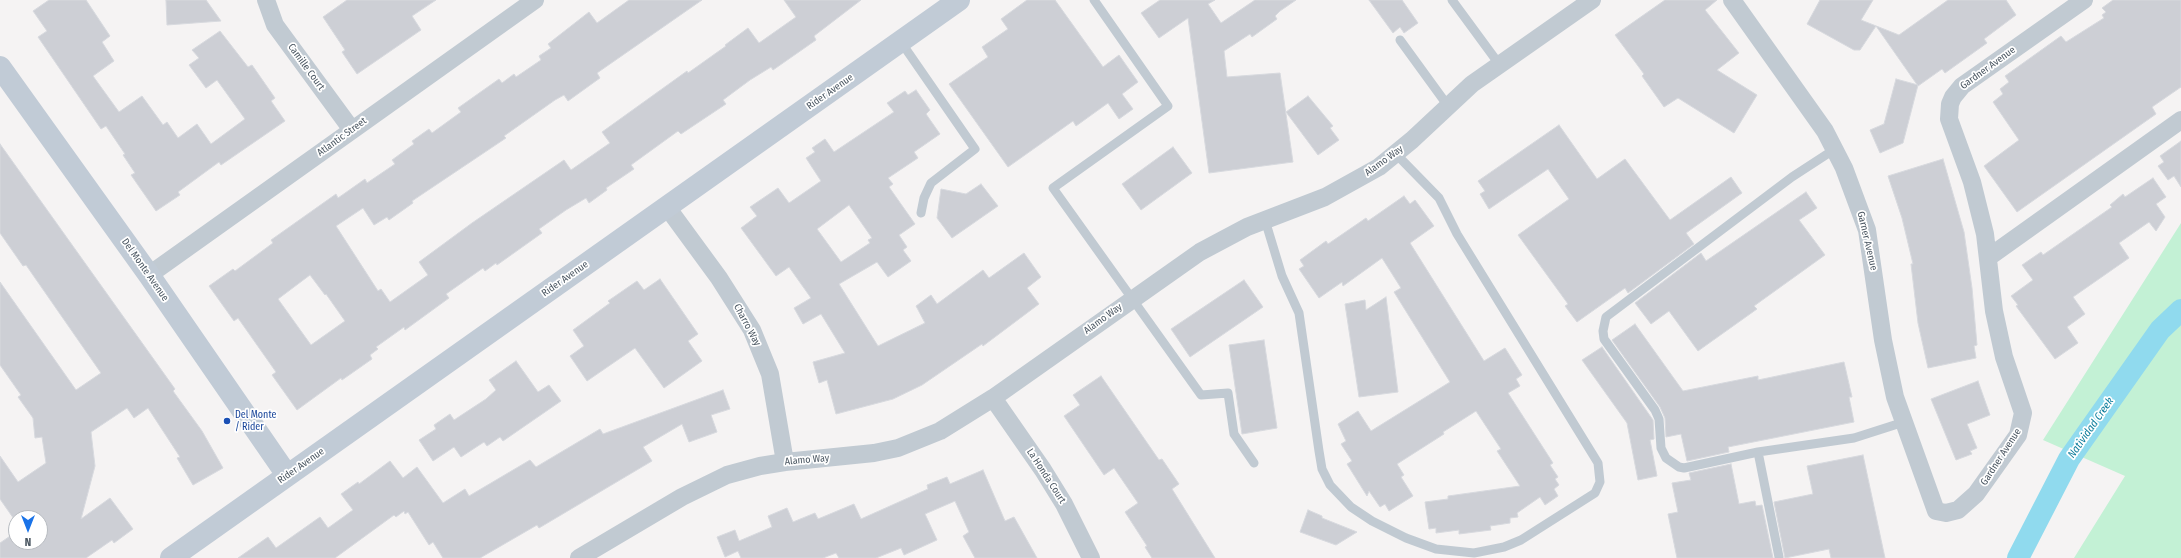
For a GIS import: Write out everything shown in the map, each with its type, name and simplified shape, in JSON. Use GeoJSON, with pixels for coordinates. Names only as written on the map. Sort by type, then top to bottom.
{"type":"FeatureCollection","features":[{"type":"Feature","properties":{"kind":"street","name":"Camille Court"},"geometry":{"type":"LineString","coordinates":[[266,0],[275,25],[352,130]]}},
{"type":"Feature","properties":{"kind":"street","name":"Atlantic Street"},"geometry":{"type":"LineString","coordinates":[[149,275],[535,0]]}},
{"type":"Feature","properties":{"kind":"street","name":"Rider Avenue"},"geometry":{"type":"LineString","coordinates":[[171,558],[959,0]]}},
{"type":"Feature","properties":{"kind":"street","name":"Alamo Way"},"geometry":{"type":"LineString","coordinates":[[579,558],[708,484],[742,470],[785,462],[852,457],[898,448],[940,431],[993,398],[1132,298],[1205,249],[1230,235],[1265,220],[1312,203],[1344,188],[1396,154],[1448,106],[1499,64],[1592,0]]}},
{"type":"Feature","properties":{"kind":"street","name":"Garner Avenue"},"geometry":{"type":"LineString","coordinates":[[1732,0],[1824,131],[1835,149],[1853,188],[1867,230],[1888,369],[1904,422],[1936,511]]}},
{"type":"Feature","properties":{"kind":"street","name":"Gardner Avenue"},"geometry":{"type":"LineString","coordinates":[[1936,511],[1946,513],[1958,510],[1976,494],[2018,435],[2022,420],[2022,406],[2004,357],[1997,326],[1989,257],[1978,204],[1949,119],[1949,110],[1953,98],[1962,86],[2084,0]]}},
{"type":"Feature","properties":{"kind":"street","name":"Del Monte Avenue"},"geometry":{"type":"LineString","coordinates":[[0,67],[149,275],[288,475]]}},
{"type":"Feature","properties":{"kind":"street"},"geometry":{"type":"LineString","coordinates":[[1989,257],[2181,120]]}},
{"type":"Feature","properties":{"kind":"street","name":"Charro Way"},"geometry":{"type":"LineString","coordinates":[[667,206],[719,278],[752,330],[770,374],[785,462]]}},
{"type":"Feature","properties":{"kind":"street","name":"La Honda Court"},"geometry":{"type":"LineString","coordinates":[[993,398],[1044,470],[1064,504],[1091,558]]}},
{"type":"Feature","properties":{"kind":"lane"},"geometry":{"type":"LineString","coordinates":[[1094,0],[1168,106],[1053,188],[1201,395],[1228,392],[1234,434],[1254,463]]}},
{"type":"Feature","properties":{"kind":"lane"},"geometry":{"type":"LineString","coordinates":[[1452,0],[1499,64]]}},
{"type":"Feature","properties":{"kind":"lane"},"geometry":{"type":"LineString","coordinates":[[1400,40],[1448,106]]}},
{"type":"Feature","properties":{"kind":"lane"},"geometry":{"type":"LineString","coordinates":[[901,42],[975,149],[931,183],[924,198],[921,213]]}},
{"type":"Feature","properties":{"kind":"lane"},"geometry":{"type":"LineString","coordinates":[[1835,149],[1792,178],[1606,317],[1604,339],[1658,414],[1661,448],[1666,458],[1673,464],[1684,468],[1758,452],[1854,438],[1904,422]]}},
{"type":"Feature","properties":{"kind":"lane"},"geometry":{"type":"LineString","coordinates":[[1265,220],[1282,276],[1299,312],[1318,451],[1322,469],[1330,486],[1351,507],[1372,521],[1412,541],[1436,549],[1474,553],[1504,547],[1521,540],[1595,493],[1600,479],[1598,463],[1457,234],[1439,198],[1396,154]]}},
{"type":"Feature","properties":{"kind":"lane"},"geometry":{"type":"LineString","coordinates":[[1758,452],[1779,557]]}},
{"type":"Feature","properties":{"kind":"green space"},"geometry":{"type":"Polygon","coordinates":[[[2181,223],[2181,558],[2074,558],[2125,476],[2043,440],[2181,223]]]}},
{"type":"Feature","properties":{"kind":"building"},"geometry":{"type":"Polygon","coordinates":[[[49,0],[86,0],[110,36],[102,42],[114,61],[93,76],[119,112],[142,96],[163,125],[167,122],[178,138],[197,124],[211,144],[245,119],[217,80],[206,88],[189,65],[199,58],[192,50],[220,31],[248,67],[252,65],[275,98],[271,101],[285,121],[221,165],[219,162],[178,192],[180,195],[156,211],[131,175],[135,173],[123,155],[125,154],[106,126],[101,129],[38,37],[47,31],[33,11],[49,0]]]}},
{"type":"Feature","properties":{"kind":"building"},"geometry":{"type":"Polygon","coordinates":[[[166,0],[206,0],[221,21],[167,25],[166,0]]]}},
{"type":"Feature","properties":{"kind":"building"},"geometry":{"type":"Polygon","coordinates":[[[347,0],[436,0],[412,16],[421,30],[357,74],[342,52],[345,50],[323,17],[347,0]]]}},
{"type":"Feature","properties":{"kind":"building"},"geometry":{"type":"Polygon","coordinates":[[[629,0],[702,0],[597,73],[600,78],[568,101],[564,95],[555,100],[504,136],[506,138],[412,201],[413,203],[389,220],[387,217],[374,225],[363,208],[336,226],[378,291],[381,289],[390,302],[428,275],[419,262],[472,223],[564,160],[571,170],[610,143],[602,132],[687,71],[688,73],[726,46],[725,45],[748,28],[759,43],[796,17],[784,0],[861,0],[814,36],[816,40],[773,70],[771,67],[750,80],[723,100],[726,104],[681,134],[678,131],[631,165],[634,169],[606,188],[607,190],[589,203],[586,198],[566,210],[539,229],[542,233],[497,265],[496,263],[485,271],[483,268],[446,294],[449,298],[405,330],[404,327],[376,347],[378,349],[370,355],[372,359],[342,380],[341,378],[297,410],[272,375],[276,372],[238,318],[234,321],[209,286],[233,269],[235,271],[273,243],[271,240],[336,194],[338,198],[365,179],[367,183],[395,164],[392,160],[414,144],[412,141],[429,129],[432,133],[461,112],[458,108],[499,79],[502,83],[514,74],[516,77],[541,60],[539,56],[551,48],[548,44],[589,12],[597,23],[629,0]],[[310,275],[278,299],[311,345],[345,321],[326,294],[325,295],[310,275]]]}},
{"type":"Feature","properties":{"kind":"building"},"geometry":{"type":"Polygon","coordinates":[[[1027,0],[1055,0],[1103,67],[1119,55],[1138,82],[1122,94],[1133,109],[1119,119],[1108,103],[1076,126],[1073,121],[1008,167],[949,84],[988,57],[982,47],[1008,29],[1001,19],[1027,0]]]}},
{"type":"Feature","properties":{"kind":"building"},"geometry":{"type":"Polygon","coordinates":[[[1160,0],[1215,0],[1208,4],[1221,23],[1255,0],[1296,0],[1275,16],[1277,19],[1252,37],[1250,34],[1224,51],[1227,77],[1280,73],[1293,162],[1209,173],[1188,18],[1159,38],[1141,13],[1160,0]]]}},
{"type":"Feature","properties":{"kind":"building"},"geometry":{"type":"Polygon","coordinates":[[[1369,0],[1402,0],[1418,23],[1404,33],[1400,27],[1393,33],[1369,0]]]}},
{"type":"Feature","properties":{"kind":"building"},"geometry":{"type":"Polygon","coordinates":[[[1665,0],[1717,0],[1705,10],[1739,53],[1717,70],[1757,95],[1734,133],[1678,98],[1664,107],[1642,76],[1644,74],[1615,35],[1665,0]]]}},
{"type":"Feature","properties":{"kind":"building"},"geometry":{"type":"Polygon","coordinates":[[[1820,0],[1873,0],[1861,20],[1899,35],[1948,0],[2006,0],[2016,15],[1984,39],[1987,43],[1945,73],[1942,69],[1918,86],[1876,26],[1860,50],[1854,50],[1807,24],[1820,0]]]}},
{"type":"Feature","properties":{"kind":"building"},"geometry":{"type":"Polygon","coordinates":[[[2113,0],[2181,0],[2181,87],[2152,107],[2156,114],[2017,212],[1984,166],[2019,140],[1993,102],[2003,94],[2000,89],[2009,82],[2005,76],[2061,36],[2066,42],[2104,18],[2102,15],[2106,12],[2102,8],[2113,0]]]}},
{"type":"Feature","properties":{"kind":"building"},"geometry":{"type":"Polygon","coordinates":[[[1896,79],[1918,85],[1903,143],[1880,153],[1870,130],[1884,124],[1896,79]]]}},
{"type":"Feature","properties":{"kind":"building"},"geometry":{"type":"Polygon","coordinates":[[[916,90],[930,110],[926,114],[940,134],[914,152],[918,158],[888,178],[893,184],[889,187],[915,224],[899,235],[907,247],[903,250],[911,261],[888,277],[877,262],[839,284],[878,346],[925,323],[916,306],[931,295],[937,304],[983,270],[989,278],[1024,253],[1041,277],[1027,288],[1039,304],[983,346],[982,344],[922,385],[893,399],[836,414],[827,380],[819,383],[813,362],[845,353],[821,314],[803,324],[794,308],[811,298],[789,267],[776,276],[741,228],[757,216],[750,207],[778,188],[789,203],[821,181],[806,158],[815,152],[812,148],[825,139],[834,152],[894,112],[887,103],[905,91],[908,95],[916,90]],[[849,205],[817,229],[841,262],[870,243],[868,240],[872,238],[849,205]]]}},
{"type":"Feature","properties":{"kind":"building"},"geometry":{"type":"Polygon","coordinates":[[[1308,96],[1333,126],[1330,128],[1339,140],[1318,155],[1286,112],[1308,96]]]}},
{"type":"Feature","properties":{"kind":"building"},"geometry":{"type":"Polygon","coordinates":[[[1559,125],[1597,179],[1625,159],[1670,220],[1731,177],[1742,193],[1686,233],[1694,244],[1628,293],[1625,288],[1577,322],[1565,306],[1568,304],[1518,235],[1569,199],[1548,169],[1489,209],[1480,194],[1485,191],[1478,181],[1559,125]]]}},
{"type":"Feature","properties":{"kind":"building"},"geometry":{"type":"Polygon","coordinates":[[[2181,141],[2181,187],[2174,176],[2168,180],[2158,166],[2164,162],[2160,156],[2181,141]]]}},
{"type":"Feature","properties":{"kind":"building"},"geometry":{"type":"Polygon","coordinates":[[[0,144],[175,389],[173,391],[202,431],[223,468],[193,485],[177,458],[180,457],[148,408],[134,418],[127,408],[91,432],[95,466],[81,519],[110,498],[133,529],[114,543],[112,540],[86,558],[0,558],[0,543],[8,538],[8,550],[48,550],[48,510],[8,510],[0,499],[0,456],[18,482],[46,463],[42,437],[35,438],[33,418],[18,397],[21,395],[0,365],[0,282],[76,390],[101,373],[26,265],[23,266],[0,233],[0,144]]]}},
{"type":"Feature","properties":{"kind":"building"},"geometry":{"type":"Polygon","coordinates":[[[1173,147],[1192,173],[1141,210],[1122,184],[1173,147]]]}},
{"type":"Feature","properties":{"kind":"building"},"geometry":{"type":"Polygon","coordinates":[[[1943,159],[1964,232],[1972,288],[1977,345],[1974,346],[1976,358],[1928,368],[1918,323],[1911,264],[1913,264],[1902,218],[1888,176],[1943,159]]]}},
{"type":"Feature","properties":{"kind":"building"},"geometry":{"type":"Polygon","coordinates":[[[2153,178],[2166,197],[2156,204],[2165,217],[2156,231],[2149,222],[2119,243],[2129,258],[2073,297],[2085,314],[2067,327],[2078,343],[2055,359],[2016,306],[2018,305],[2011,296],[2033,280],[2022,265],[2041,252],[2043,255],[2112,207],[2110,205],[2123,194],[2125,197],[2153,178]]]}},
{"type":"Feature","properties":{"kind":"building"},"geometry":{"type":"Polygon","coordinates":[[[981,184],[998,206],[952,238],[937,218],[941,189],[966,194],[981,184]]]}},
{"type":"Feature","properties":{"kind":"building"},"geometry":{"type":"Polygon","coordinates":[[[1806,192],[1817,208],[1799,220],[1825,255],[1754,306],[1757,309],[1698,351],[1669,311],[1651,324],[1635,303],[1701,253],[1706,261],[1806,192]]]}},
{"type":"Feature","properties":{"kind":"building"},"geometry":{"type":"Polygon","coordinates":[[[1404,196],[1410,204],[1415,200],[1434,226],[1410,243],[1484,361],[1505,348],[1522,375],[1516,379],[1520,386],[1508,393],[1553,463],[1550,465],[1558,477],[1555,479],[1559,485],[1554,489],[1558,496],[1545,505],[1540,497],[1517,513],[1518,517],[1510,518],[1510,523],[1490,526],[1491,530],[1459,534],[1459,530],[1436,533],[1436,528],[1429,529],[1425,502],[1448,499],[1448,496],[1520,486],[1497,451],[1501,449],[1476,411],[1443,432],[1444,434],[1397,464],[1404,475],[1401,477],[1413,496],[1389,511],[1385,504],[1380,507],[1369,491],[1367,496],[1347,464],[1352,461],[1341,444],[1346,441],[1338,424],[1358,411],[1371,431],[1450,382],[1394,292],[1401,288],[1382,258],[1343,286],[1342,282],[1319,298],[1299,269],[1304,266],[1300,260],[1326,241],[1328,244],[1366,218],[1368,221],[1404,196]]]}},
{"type":"Feature","properties":{"kind":"building"},"geometry":{"type":"Polygon","coordinates":[[[660,279],[698,334],[688,341],[702,361],[664,388],[635,348],[587,381],[570,356],[584,346],[573,330],[610,303],[608,301],[637,281],[644,290],[660,279]]]}},
{"type":"Feature","properties":{"kind":"building"},"geometry":{"type":"Polygon","coordinates":[[[1244,280],[1263,307],[1190,357],[1171,329],[1244,280]]]}},
{"type":"Feature","properties":{"kind":"building"},"geometry":{"type":"Polygon","coordinates":[[[1386,297],[1398,392],[1359,397],[1345,304],[1365,300],[1366,310],[1386,297]]]}},
{"type":"Feature","properties":{"kind":"building"},"geometry":{"type":"Polygon","coordinates":[[[1635,324],[1683,391],[1758,376],[1758,380],[1844,362],[1852,397],[1849,397],[1854,422],[1728,447],[1729,452],[1687,461],[1681,434],[1666,437],[1665,418],[1660,407],[1612,340],[1635,324]]]}},
{"type":"Feature","properties":{"kind":"building"},"geometry":{"type":"Polygon","coordinates":[[[1264,340],[1277,428],[1242,434],[1229,345],[1264,340]]]}},
{"type":"Feature","properties":{"kind":"building"},"geometry":{"type":"Polygon","coordinates":[[[1602,347],[1653,420],[1654,439],[1650,440],[1657,476],[1638,480],[1627,423],[1582,360],[1602,347]]]}},
{"type":"Feature","properties":{"kind":"building"},"geometry":{"type":"Polygon","coordinates":[[[516,361],[538,392],[549,385],[561,401],[503,441],[500,437],[487,446],[484,442],[461,457],[454,447],[433,461],[419,440],[436,429],[434,425],[450,414],[454,420],[486,399],[496,390],[489,380],[516,361]]]}},
{"type":"Feature","properties":{"kind":"building"},"geometry":{"type":"Polygon","coordinates":[[[1101,376],[1159,460],[1162,459],[1179,484],[1172,489],[1215,558],[1152,558],[1145,547],[1147,546],[1125,512],[1138,503],[1114,468],[1104,475],[1064,416],[1080,405],[1073,395],[1101,376]]]}},
{"type":"Feature","properties":{"kind":"building"},"geometry":{"type":"Polygon","coordinates":[[[1978,381],[1990,415],[1967,424],[1977,448],[1970,451],[1972,454],[1956,460],[1931,399],[1978,381]]]}},
{"type":"Feature","properties":{"kind":"building"},"geometry":{"type":"Polygon","coordinates":[[[723,390],[730,409],[711,415],[717,432],[689,442],[682,424],[643,447],[652,461],[539,528],[537,525],[480,558],[443,558],[433,542],[429,545],[408,512],[405,514],[404,511],[396,517],[394,515],[335,558],[238,558],[268,537],[276,548],[320,517],[328,528],[353,510],[341,494],[358,482],[359,484],[390,461],[403,478],[417,467],[443,503],[465,489],[469,496],[530,460],[536,467],[600,429],[603,434],[723,390]]]}},
{"type":"Feature","properties":{"kind":"building"},"geometry":{"type":"Polygon","coordinates":[[[1863,455],[1885,558],[1831,558],[1829,549],[1785,558],[1774,502],[1813,494],[1807,466],[1863,455]]]}},
{"type":"Feature","properties":{"kind":"building"},"geometry":{"type":"Polygon","coordinates":[[[1731,464],[1739,504],[1755,501],[1756,506],[1762,505],[1773,558],[1677,558],[1668,514],[1678,512],[1672,483],[1691,480],[1689,473],[1731,464]]]}},
{"type":"Feature","properties":{"kind":"building"},"geometry":{"type":"Polygon","coordinates":[[[983,470],[1005,521],[1014,517],[1037,558],[975,558],[963,536],[969,532],[955,501],[925,514],[937,540],[904,555],[901,548],[876,558],[839,558],[836,553],[823,558],[741,558],[738,551],[725,557],[717,537],[735,530],[739,541],[772,527],[768,516],[787,508],[793,522],[815,513],[818,519],[854,504],[861,519],[928,489],[927,485],[947,477],[950,484],[983,470]]]}},
{"type":"Feature","properties":{"kind":"building"},"geometry":{"type":"Polygon","coordinates":[[[1308,510],[1322,516],[1322,518],[1357,532],[1336,545],[1300,532],[1308,510]]]}},
{"type":"Feature","properties":{"kind":"waterway","name":"Natividad Creek"},"geometry":{"type":"LineString","coordinates":[[2018,558],[2069,459],[2160,330],[2181,310]]}},
{"type":"Feature","properties":{"kind":"place","name":"Del Monte / Rider"},"geometry":{"type":"Point","coordinates":[227,421]}}]}
